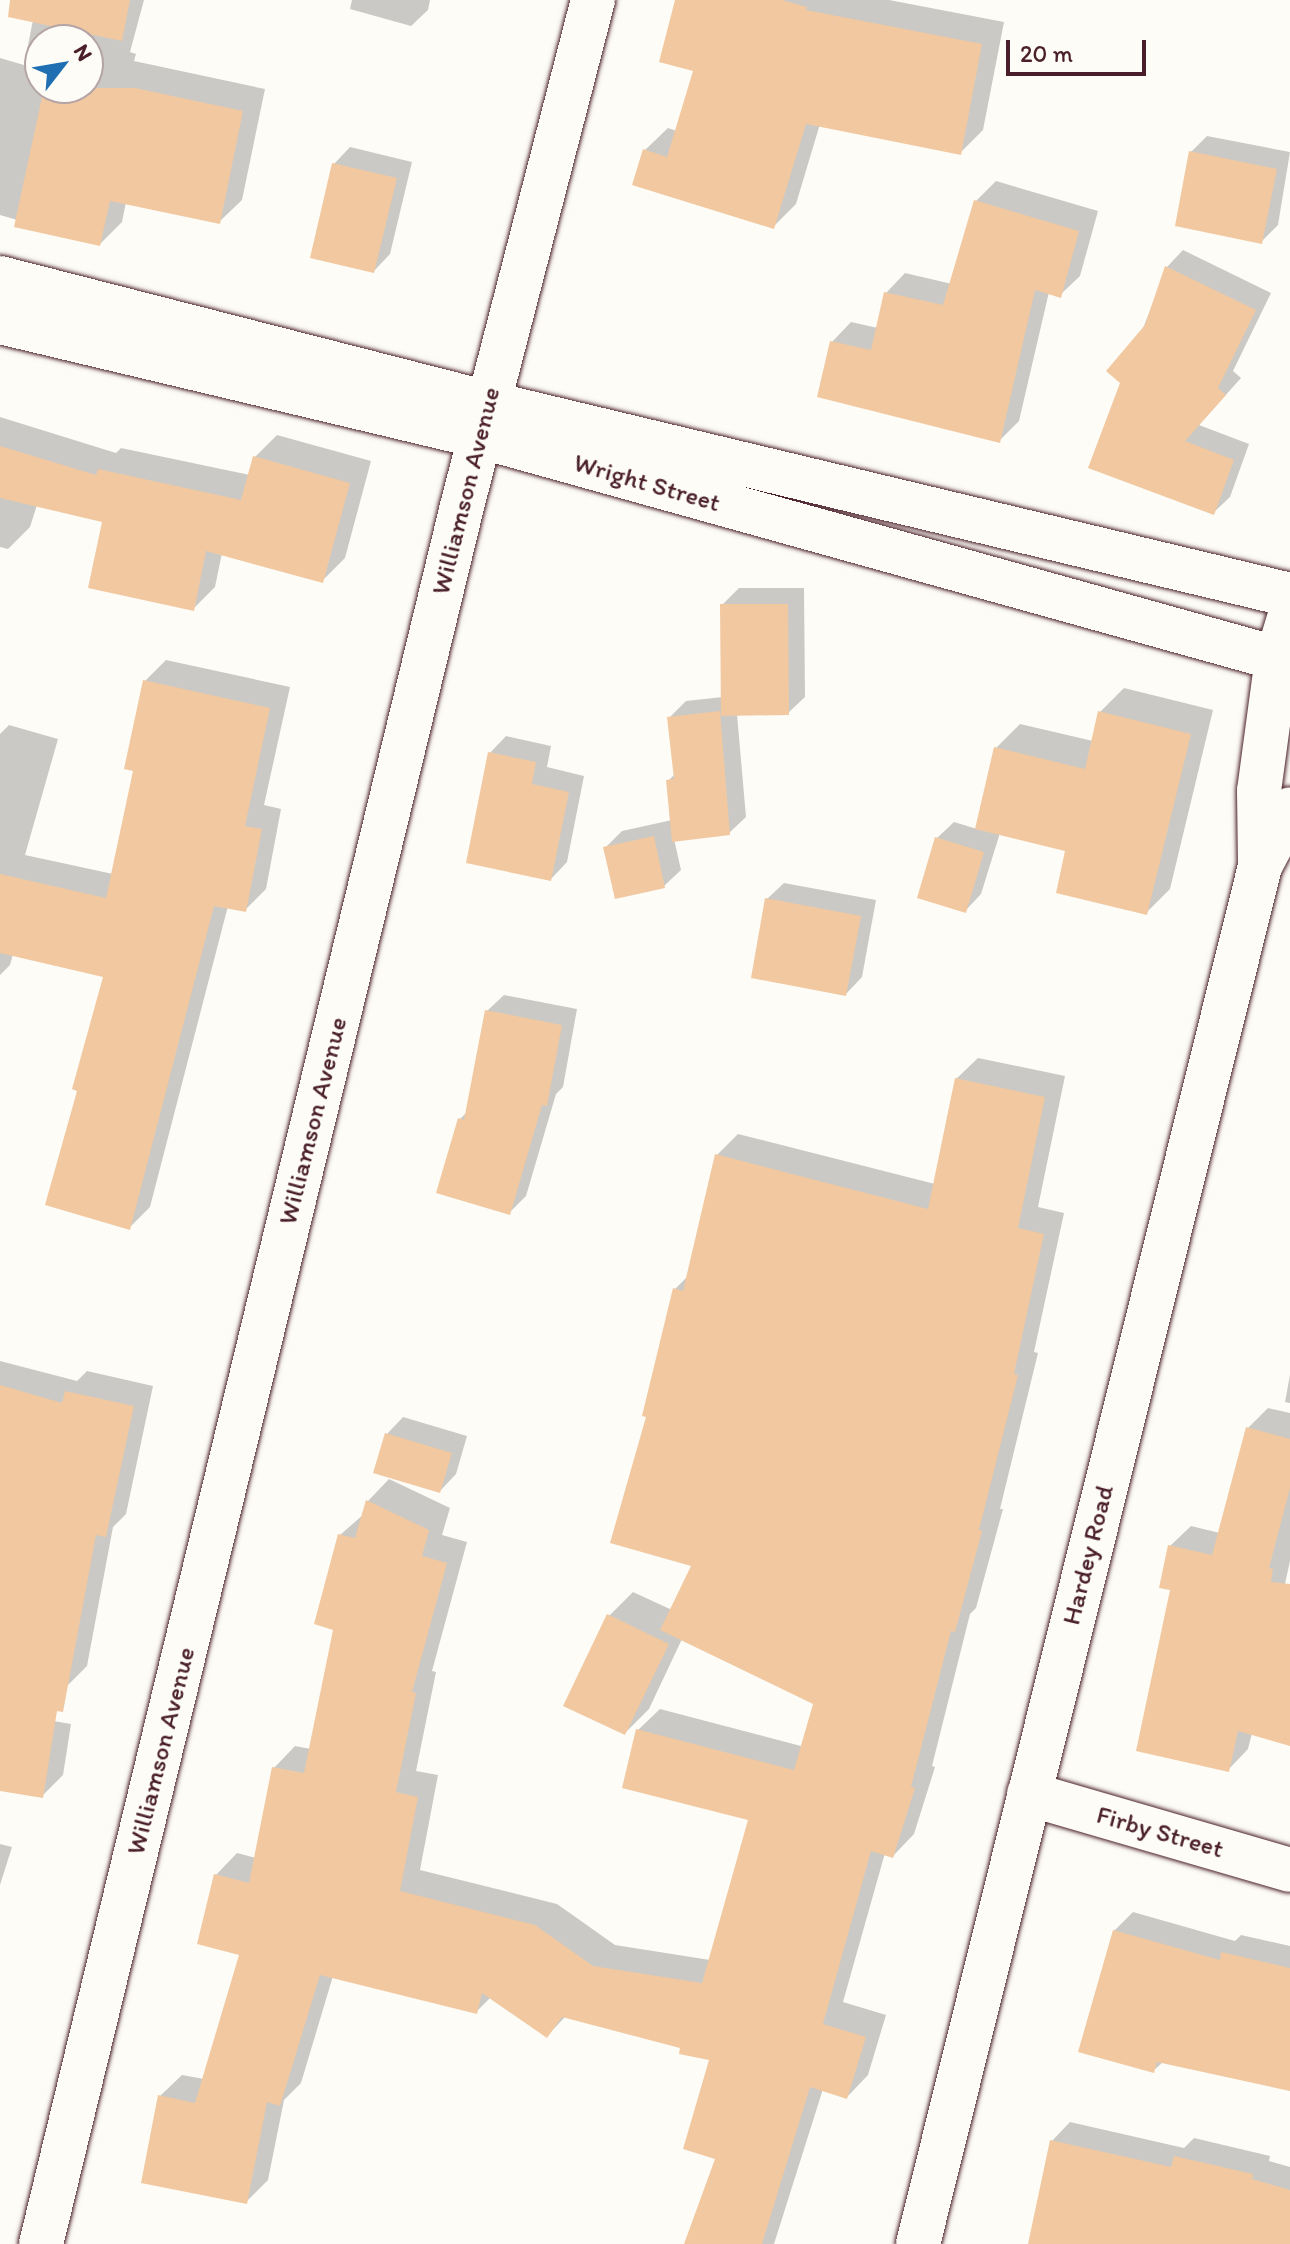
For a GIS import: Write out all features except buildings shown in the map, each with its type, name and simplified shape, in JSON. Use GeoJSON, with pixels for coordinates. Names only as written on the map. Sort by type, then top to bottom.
{"type":"FeatureCollection","features":[{"type":"Feature","properties":{"kind":"street","name":"Williamson Avenue"},"geometry":{"type":"LineString","coordinates":[[41,2244],[483,420],[593,0]]}},
{"type":"Feature","properties":{"kind":"street","name":"Wright Street"},"geometry":{"type":"LineString","coordinates":[[0,278],[1284,660]]}},
{"type":"Feature","properties":{"kind":"street","name":"Wright Street"},"geometry":{"type":"LineString","coordinates":[[0,322],[483,420],[1290,595]]}},
{"type":"Feature","properties":{"kind":"street","name":"Hardey Road"},"geometry":{"type":"LineString","coordinates":[[1260,866],[1259,791],[1290,615]]}},
{"type":"Feature","properties":{"kind":"street","name":"Hardey Road"},"geometry":{"type":"LineString","coordinates":[[918,2244],[1260,866],[1290,809]]}},
{"type":"Feature","properties":{"kind":"street","name":"Firby Street"},"geometry":{"type":"LineString","coordinates":[[1029,1794],[1290,1870]]}}]}
